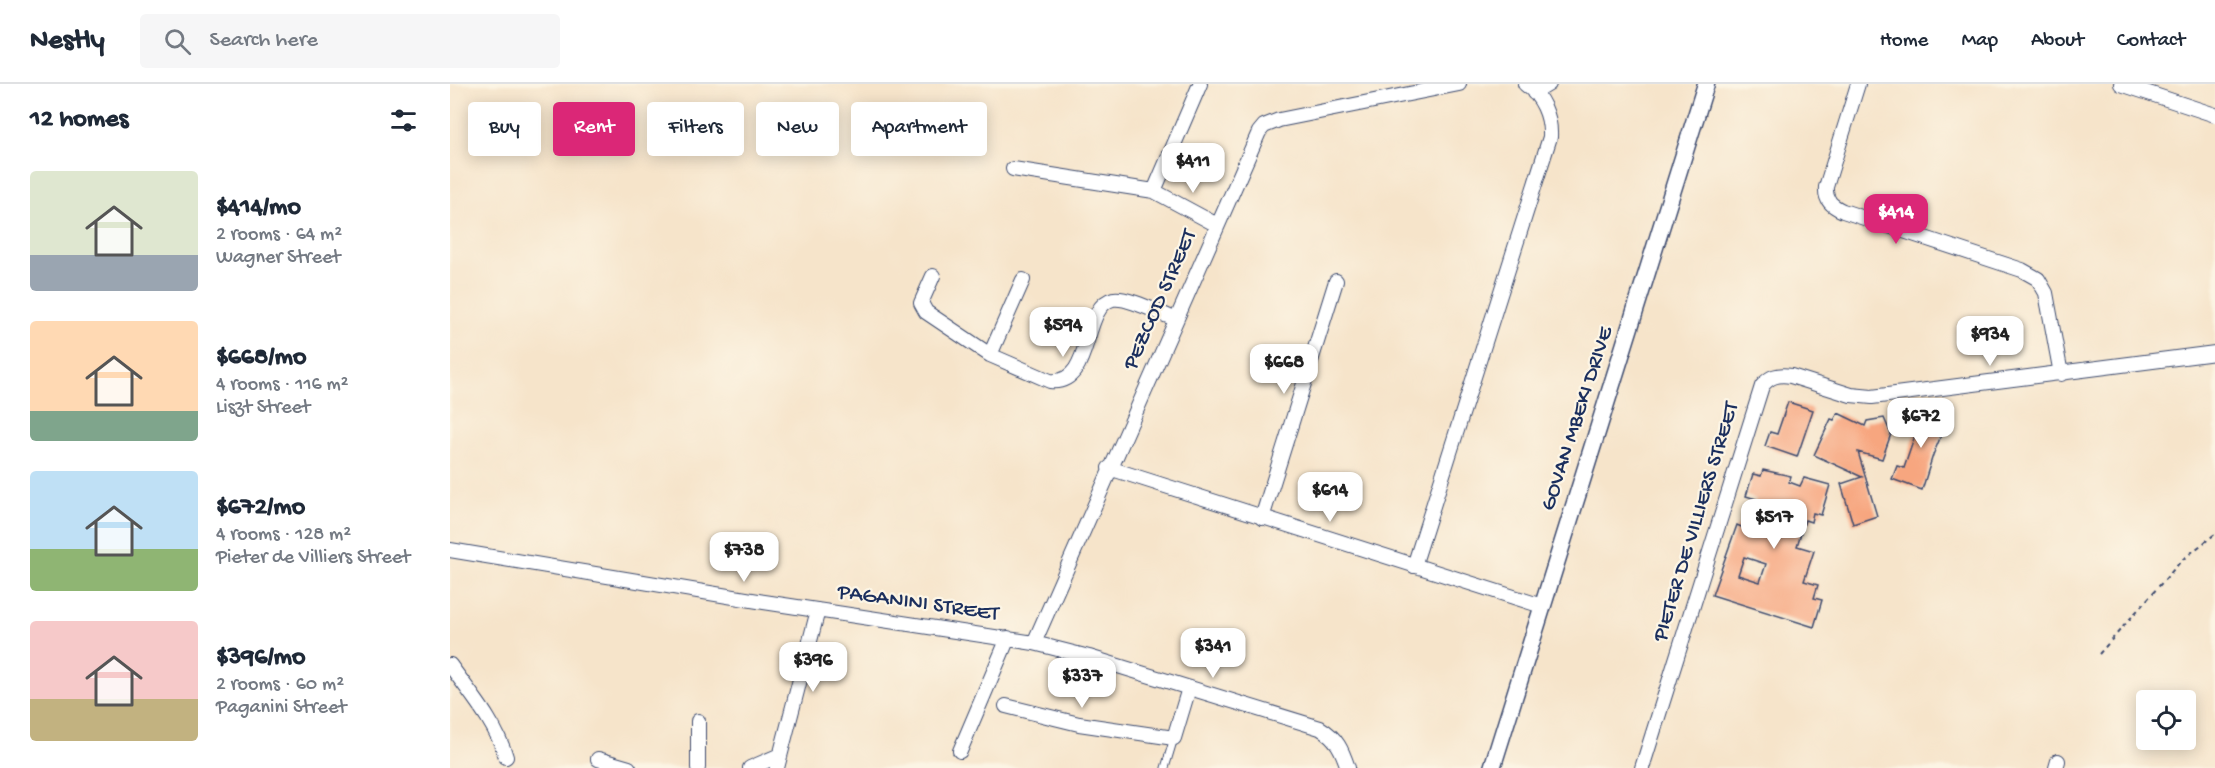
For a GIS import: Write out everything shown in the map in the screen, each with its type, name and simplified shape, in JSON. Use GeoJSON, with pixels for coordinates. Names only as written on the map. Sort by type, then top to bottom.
{"type":"FeatureCollection","features":[{"type":"Feature","properties":{"kind":"street"},"geometry":{"type":"LineString","coordinates":[[1154,191],[1200,84]]}},
{"type":"Feature","properties":{"kind":"street","name":"PEZCOD STREET"},"geometry":{"type":"LineString","coordinates":[[1034,643],[1252,144],[1264,126],[1279,120],[1459,84]]}},
{"type":"Feature","properties":{"kind":"street"},"geometry":{"type":"LineString","coordinates":[[1414,566],[1551,137],[1549,116],[1530,88],[1549,84]]}},
{"type":"Feature","properties":{"kind":"street","name":"GOVAN MBEKI DRIVE"},"geometry":{"type":"LineString","coordinates":[[1492,768],[1706,84]]}},
{"type":"Feature","properties":{"kind":"street"},"geometry":{"type":"LineString","coordinates":[[1858,84],[1826,187],[1825,195],[1829,202],[1843,211],[2030,273],[2038,279],[2046,293],[2061,374]]}},
{"type":"Feature","properties":{"kind":"street"},"geometry":{"type":"LineString","coordinates":[[2121,84],[2215,115]]}},
{"type":"Feature","properties":{"kind":"street"},"geometry":{"type":"LineString","coordinates":[[1012,169],[1154,191],[1217,225]]}},
{"type":"Feature","properties":{"kind":"street"},"geometry":{"type":"LineString","coordinates":[[933,276],[921,303],[926,312],[990,355],[1036,375],[1060,382],[1072,375],[1100,309],[1112,299],[1122,299],[1175,319]]}},
{"type":"Feature","properties":{"kind":"street"},"geometry":{"type":"LineString","coordinates":[[990,355],[1023,280]]}},
{"type":"Feature","properties":{"kind":"street"},"geometry":{"type":"LineString","coordinates":[[1262,518],[1336,281]]}},
{"type":"Feature","properties":{"kind":"street","name":"PIETER DE VILLIERS STREET"},"geometry":{"type":"LineString","coordinates":[[1642,768],[1762,386],[1767,380],[1781,374],[1851,395],[1872,397],[2215,353]]}},
{"type":"Feature","properties":{"kind":"street"},"geometry":{"type":"LineString","coordinates":[[1109,468],[1542,606]]}},
{"type":"Feature","properties":{"kind":"street","name":"PAGANINI STREET"},"geometry":{"type":"LineString","coordinates":[[450,550],[1034,643],[1089,657],[1320,728],[1331,735],[1341,746],[1348,768]]}},
{"type":"Feature","properties":{"kind":"street"},"geometry":{"type":"LineString","coordinates":[[750,768],[779,761],[818,610]]}},
{"type":"Feature","properties":{"kind":"street"},"geometry":{"type":"LineString","coordinates":[[960,751],[1008,638]]}},
{"type":"Feature","properties":{"kind":"street"},"geometry":{"type":"LineString","coordinates":[[450,664],[494,730],[506,757]]}},
{"type":"Feature","properties":{"kind":"street"},"geometry":{"type":"LineString","coordinates":[[1006,706],[1079,724],[1174,738],[1189,688]]}},
{"type":"Feature","properties":{"kind":"street"},"geometry":{"type":"LineString","coordinates":[[698,721],[698,768]]}},
{"type":"Feature","properties":{"kind":"street"},"geometry":{"type":"LineString","coordinates":[[604,763],[629,768]]}},
{"type":"Feature","properties":{"kind":"lane"},"geometry":{"type":"LineString","coordinates":[[1165,768],[1174,738]]}},
{"type":"Feature","properties":{"kind":"path"},"geometry":{"type":"LineString","coordinates":[[2099,654],[2182,560],[2215,534]]}},
{"type":"Feature","properties":{"kind":"building"},"geometry":{"type":"Polygon","coordinates":[[[1788,402],[1813,410],[1797,457],[1765,446],[1770,432],[1777,434],[1788,402]]]}},
{"type":"Feature","properties":{"kind":"building"},"geometry":{"type":"Polygon","coordinates":[[[1918,408],[1948,419],[1922,490],[1892,479],[1897,466],[1904,468],[1919,424],[1913,421],[1918,408]]]}},
{"type":"Feature","properties":{"kind":"building"},"geometry":{"type":"Polygon","coordinates":[[[1838,413],[1865,426],[1867,421],[1884,418],[1891,434],[1882,459],[1858,452],[1877,516],[1853,524],[1841,484],[1862,477],[1814,455],[1831,419],[1834,420],[1838,413]]]}},
{"type":"Feature","properties":{"kind":"building"},"geometry":{"type":"Polygon","coordinates":[[[1763,470],[1791,476],[1789,482],[1800,486],[1804,478],[1830,485],[1821,515],[1813,513],[1811,522],[1805,520],[1797,546],[1814,551],[1804,581],[1818,585],[1814,598],[1822,600],[1814,627],[1712,595],[1737,525],[1746,529],[1756,499],[1746,496],[1753,474],[1761,476],[1763,470]],[[1744,557],[1738,575],[1760,582],[1766,564],[1744,557]]]}}]}
